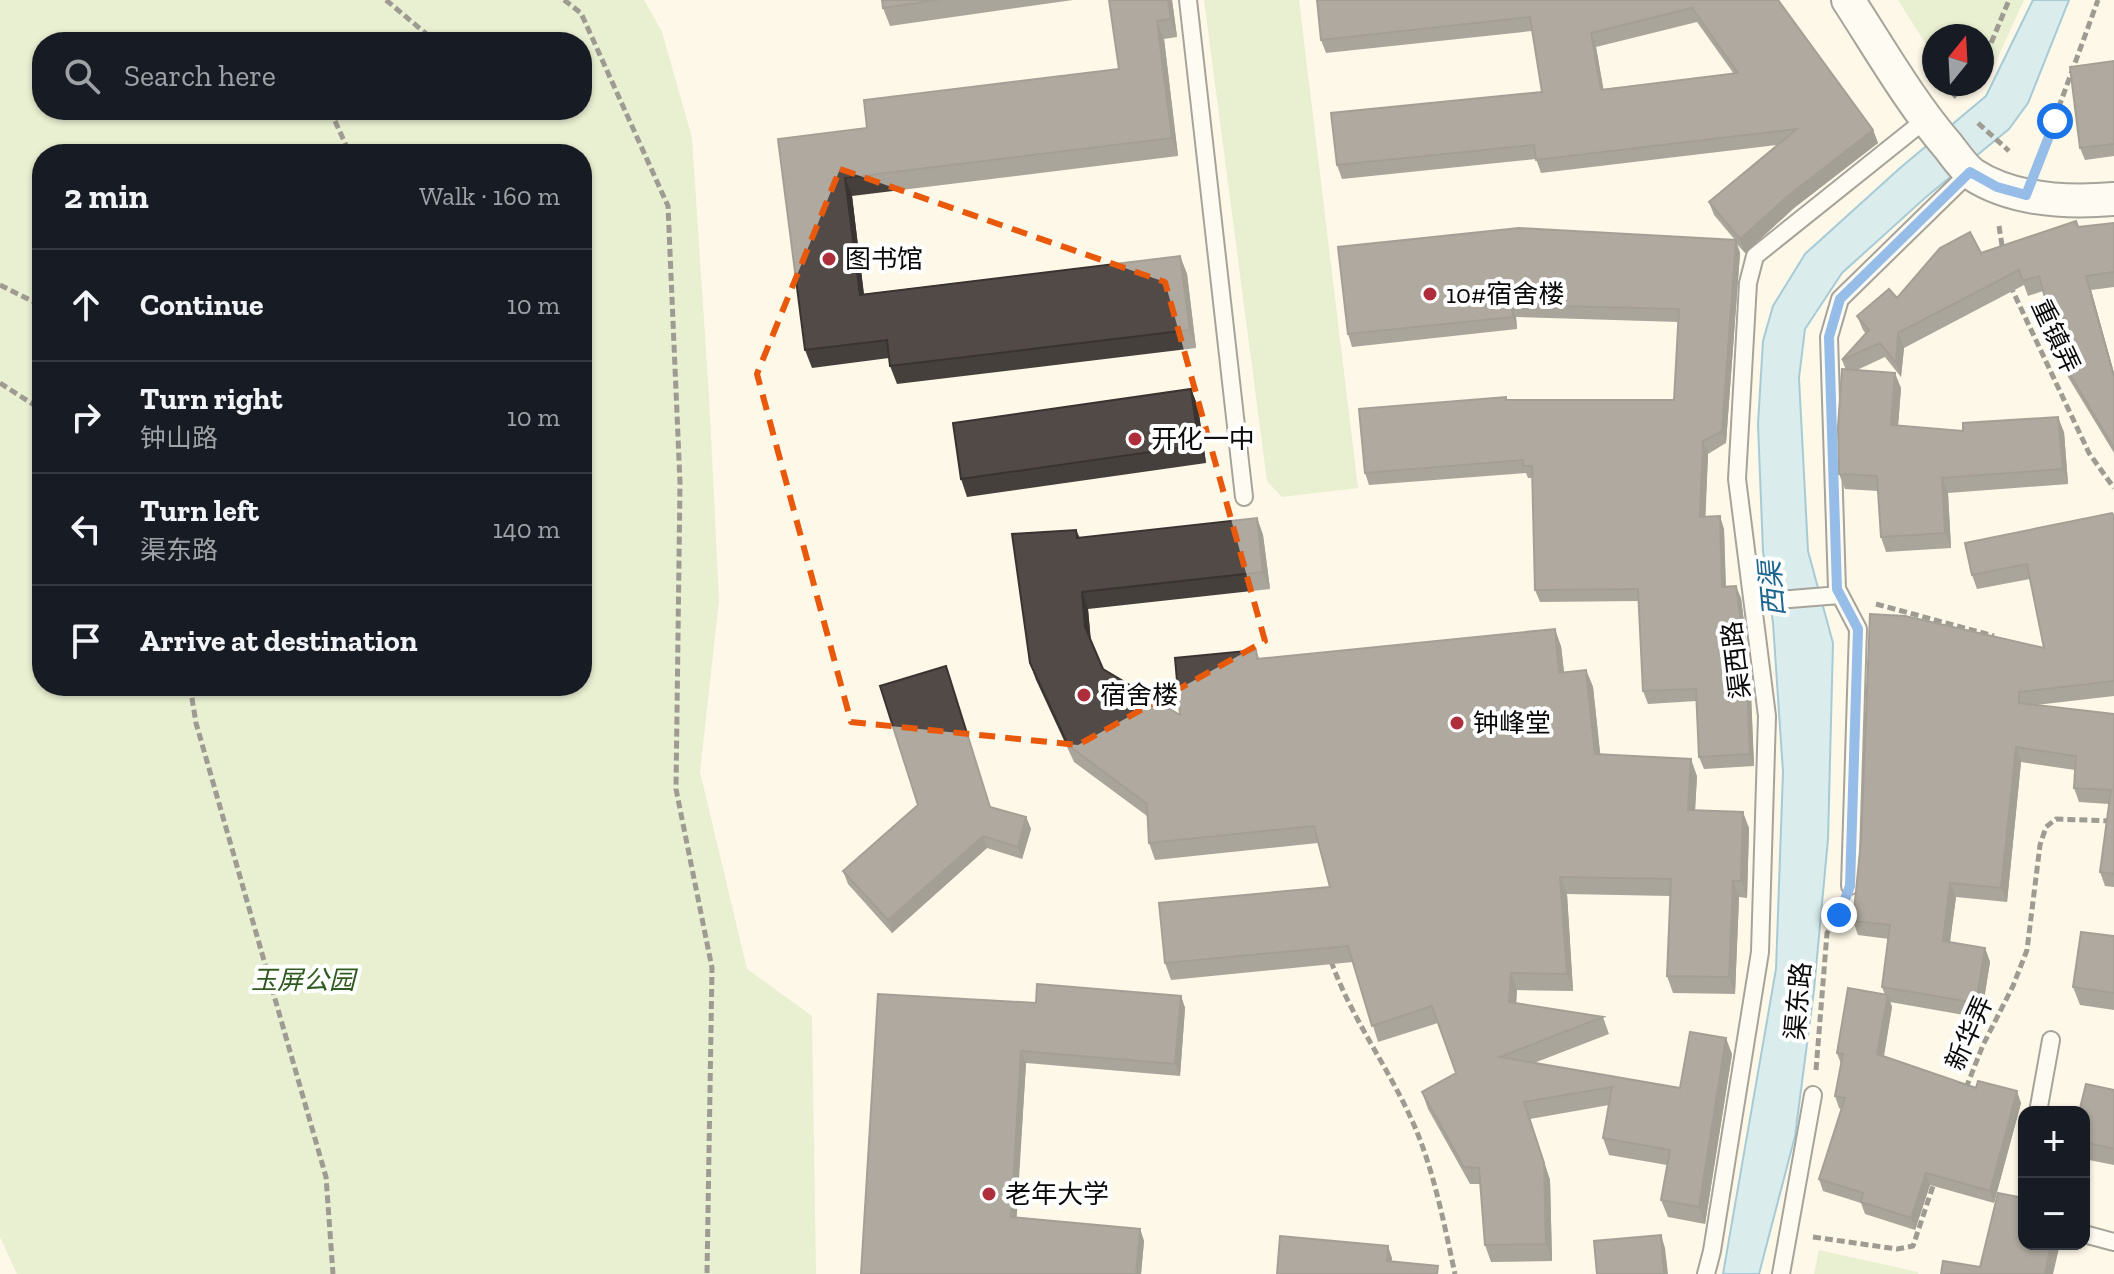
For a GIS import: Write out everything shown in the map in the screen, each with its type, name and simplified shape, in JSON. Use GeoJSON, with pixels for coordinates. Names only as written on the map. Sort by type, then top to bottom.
{"type":"FeatureCollection","features":[{"type":"Feature","properties":{"kind":"street"},"geometry":{"type":"LineString","coordinates":[[1848,0],[1925,120],[1970,172],[2008,190],[2057,200],[2114,199]]}},
{"type":"Feature","properties":{"kind":"lane"},"geometry":{"type":"LineString","coordinates":[[1188,0],[1244,497]]}},
{"type":"Feature","properties":{"kind":"lane","name":"渠西路"},"geometry":{"type":"LineString","coordinates":[[1706,1274],[1760,952],[1767,716],[1737,479],[1748,283],[1755,256],[1925,120]]}},
{"type":"Feature","properties":{"kind":"lane"},"geometry":{"type":"LineString","coordinates":[[1850,886],[1858,629],[1837,589],[1829,337],[1840,299],[1970,172]]}},
{"type":"Feature","properties":{"kind":"lane"},"geometry":{"type":"LineString","coordinates":[[1753,602],[1840,595]]}},
{"type":"Feature","properties":{"kind":"lane"},"geometry":{"type":"LineString","coordinates":[[2039,1106],[2051,1040]]}},
{"type":"Feature","properties":{"kind":"lane"},"geometry":{"type":"LineString","coordinates":[[1781,1274],[1813,1095]]}},
{"type":"Feature","properties":{"kind":"lane"},"geometry":{"type":"LineString","coordinates":[[2090,1236],[2114,1242]]}},
{"type":"Feature","properties":{"kind":"path"},"geometry":{"type":"LineString","coordinates":[[386,0],[424,32]]}},
{"type":"Feature","properties":{"kind":"path"},"geometry":{"type":"LineString","coordinates":[[564,0],[581,13],[590,32]]}},
{"type":"Feature","properties":{"kind":"path"},"geometry":{"type":"LineString","coordinates":[[1994,36],[2009,0]]}},
{"type":"Feature","properties":{"kind":"path"},"geometry":{"type":"LineString","coordinates":[[2026,164],[2036,169],[2098,0]]}},
{"type":"Feature","properties":{"kind":"path"},"geometry":{"type":"LineString","coordinates":[[592,37],[668,206],[680,483],[676,789],[712,968],[707,1274]]}},
{"type":"Feature","properties":{"kind":"path"},"geometry":{"type":"LineString","coordinates":[[1951,96],[1962,108]]}},
{"type":"Feature","properties":{"kind":"path"},"geometry":{"type":"LineString","coordinates":[[1973,118],[2016,158]]}},
{"type":"Feature","properties":{"kind":"path"},"geometry":{"type":"LineString","coordinates":[[335,120],[345,144]]}},
{"type":"Feature","properties":{"kind":"path"},"geometry":{"type":"LineString","coordinates":[[2006,266],[1999,225],[2008,190]]}},
{"type":"Feature","properties":{"kind":"path","name":"重镇弄"},"geometry":{"type":"LineString","coordinates":[[2008,280],[2089,453],[2114,488]]}},
{"type":"Feature","properties":{"kind":"path"},"geometry":{"type":"LineString","coordinates":[[0,285],[32,301]]}},
{"type":"Feature","properties":{"kind":"path"},"geometry":{"type":"LineString","coordinates":[[0,383],[32,404]]}},
{"type":"Feature","properties":{"kind":"path"},"geometry":{"type":"LineString","coordinates":[[1840,595],[2002,639]]}},
{"type":"Feature","properties":{"kind":"path"},"geometry":{"type":"LineString","coordinates":[[192,696],[196,723],[326,1177],[333,1274]]}},
{"type":"Feature","properties":{"kind":"path","name":"新华弄"},"geometry":{"type":"LineString","coordinates":[[1961,1103],[1983,1045],[2013,986],[2027,950],[2040,845],[2046,827],[2056,819],[2114,821]]}},
{"type":"Feature","properties":{"kind":"path","name":"渠东路"},"geometry":{"type":"LineString","coordinates":[[1813,1095],[1824,998],[1827,933],[1839,915],[1850,886]]}},
{"type":"Feature","properties":{"kind":"path"},"geometry":{"type":"LineString","coordinates":[[1327,952],[1342,993],[1378,1053],[1419,1136],[1433,1179],[1455,1274]]}},
{"type":"Feature","properties":{"kind":"path"},"geometry":{"type":"LineString","coordinates":[[1788,1233],[1897,1249],[1913,1246],[1937,1173]]}},
{"type":"Feature","properties":{"kind":"highlighted area"},"geometry":{"type":"Polygon","coordinates":[[[840,169],[1165,282],[1265,641],[1078,745],[851,722],[757,374],[840,169]]]}},
{"type":"Feature","properties":{"kind":"green space","name":"玉屏公园"},"geometry":{"type":"Polygon","coordinates":[[[0,0],[644,0],[662,32],[692,138],[719,600],[700,772],[747,969],[812,1016],[816,1274],[17,1274],[0,1237],[0,0]]]}},
{"type":"Feature","properties":{"kind":"green space"},"geometry":{"type":"Polygon","coordinates":[[[1204,0],[1299,0],[1358,488],[1282,497],[1267,481],[1204,0]]]}},
{"type":"Feature","properties":{"kind":"green space"},"geometry":{"type":"Polygon","coordinates":[[[1898,0],[2024,0],[1994,66],[1994,24],[1922,24],[1922,38],[1898,0]]]}},
{"type":"Feature","properties":{"kind":"green space"},"geometry":{"type":"Polygon","coordinates":[[[1819,1250],[1918,1272],[1918,1274],[1814,1274],[1819,1250]]]}},
{"type":"Feature","properties":{"kind":"water","name":"西渠"},"geometry":{"type":"Polygon","coordinates":[[[2033,0],[2069,0],[2028,103],[2009,129],[1926,197],[1842,273],[1805,329],[1799,378],[1808,551],[1833,643],[1828,839],[1814,990],[1795,1136],[1759,1274],[1723,1274],[1776,969],[1783,772],[1773,623],[1763,551],[1758,424],[1763,341],[1773,306],[1805,254],[1986,96],[1994,96],[1994,80],[2033,0]]]}},
{"type":"Feature","properties":{"kind":"building"},"geometry":{"type":"Polygon","coordinates":[[[882,0],[938,0],[883,8],[882,0]]]}},
{"type":"Feature","properties":{"kind":"building"},"geometry":{"type":"Polygon","coordinates":[[[1109,0],[1168,0],[1171,19],[1157,21],[1172,138],[845,178],[860,295],[1180,256],[1190,330],[890,366],[887,340],[805,350],[778,139],[867,128],[864,100],[1119,69],[1109,0]]]}},
{"type":"Feature","properties":{"kind":"building"},"geometry":{"type":"Polygon","coordinates":[[[1317,0],[1778,0],[1873,130],[1789,195],[1740,239],[1709,202],[1797,129],[1536,160],[1534,145],[1337,165],[1331,113],[1542,92],[1530,17],[1321,40],[1317,0]],[[1692,8],[1591,33],[1601,90],[1738,73],[1692,8]]]}},
{"type":"Feature","properties":{"kind":"building"},"geometry":{"type":"Polygon","coordinates":[[[2114,61],[2114,144],[2080,148],[2070,67],[2114,61]]]}},
{"type":"Feature","properties":{"kind":"building"},"geometry":{"type":"Polygon","coordinates":[[[2076,221],[2078,227],[2114,223],[2114,272],[2086,276],[2114,377],[2114,448],[2063,363],[2039,276],[2023,281],[2019,270],[1898,333],[1896,363],[1880,343],[1842,360],[1869,330],[1857,316],[1889,289],[1897,298],[1940,248],[1970,232],[1981,253],[2076,221]]]}},
{"type":"Feature","properties":{"kind":"building"},"geometry":{"type":"Polygon","coordinates":[[[1519,228],[1736,240],[1722,431],[1703,441],[1700,517],[1720,516],[1722,587],[1736,586],[1746,658],[1750,754],[1699,757],[1696,689],[1643,691],[1638,589],[1535,590],[1532,466],[1523,466],[1523,460],[1365,473],[1359,409],[1506,397],[1506,400],[1674,400],[1679,309],[1512,305],[1513,317],[1348,334],[1338,247],[1519,228]]]}},
{"type":"Feature","properties":{"kind":"building"},"geometry":{"type":"Polygon","coordinates":[[[1842,369],[1895,373],[1891,425],[1963,431],[1963,423],[2058,417],[2063,469],[1942,478],[1945,533],[1881,537],[1877,476],[1839,474],[1842,369]]]}},
{"type":"Feature","properties":{"kind":"building"},"geometry":{"type":"Polygon","coordinates":[[[1191,389],[1199,445],[961,479],[953,423],[1191,389]]]}},
{"type":"Feature","properties":{"kind":"building"},"geometry":{"type":"Polygon","coordinates":[[[2112,513],[2114,681],[2019,692],[2019,703],[2114,714],[2114,874],[2100,872],[2111,790],[2074,788],[2076,756],[2016,747],[2001,888],[1950,883],[1943,941],[1985,948],[1976,1003],[1882,987],[1890,925],[1853,921],[1861,841],[1870,614],[1905,616],[2044,648],[2027,564],[1972,575],[1965,543],[2112,513]]]}},
{"type":"Feature","properties":{"kind":"building"},"geometry":{"type":"Polygon","coordinates":[[[1257,518],[1263,572],[1082,592],[1085,627],[1103,669],[1180,715],[1175,658],[1256,650],[1257,659],[1555,629],[1559,673],[1586,670],[1595,754],[1691,759],[1688,810],[1743,812],[1741,881],[1733,881],[1729,977],[1667,976],[1671,879],[1560,877],[1567,974],[1511,973],[1509,1002],[1603,1017],[1500,1057],[1680,1088],[1690,1032],[1726,1038],[1699,1207],[1661,1200],[1670,1150],[1603,1138],[1612,1087],[1524,1102],[1544,1163],[1546,1244],[1485,1245],[1479,1168],[1464,1167],[1422,1092],[1456,1073],[1432,1006],[1372,1026],[1348,946],[1165,963],[1159,903],[1330,887],[1314,826],[1149,843],[1147,804],[1068,745],[1030,663],[1012,534],[1076,530],[1077,538],[1257,518]]]}},
{"type":"Feature","properties":{"kind":"building"},"geometry":{"type":"Polygon","coordinates":[[[946,666],[990,807],[1026,817],[1018,847],[983,836],[888,920],[843,871],[918,805],[880,686],[946,666]]]}},
{"type":"Feature","properties":{"kind":"building"},"geometry":{"type":"Polygon","coordinates":[[[2081,932],[2114,936],[2114,993],[2073,987],[2081,932]]]}},
{"type":"Feature","properties":{"kind":"building"},"geometry":{"type":"Polygon","coordinates":[[[1037,984],[1181,996],[1175,1064],[1021,1051],[1011,1217],[1140,1229],[1136,1274],[861,1274],[878,994],[1036,1003],[1037,984]]]}},
{"type":"Feature","properties":{"kind":"building"},"geometry":{"type":"Polygon","coordinates":[[[1848,988],[1888,995],[1877,1054],[1976,1088],[1978,1081],[2017,1091],[1990,1191],[1926,1173],[1911,1218],[1861,1202],[1863,1193],[1819,1179],[1845,1098],[1835,1096],[1843,1054],[1837,1053],[1848,988]]]}},
{"type":"Feature","properties":{"kind":"building"},"geometry":{"type":"Polygon","coordinates":[[[2086,1084],[2114,1090],[2114,1149],[2090,1143],[2090,1106],[2080,1106],[2086,1084]]]}},
{"type":"Feature","properties":{"kind":"building"},"geometry":{"type":"Polygon","coordinates":[[[1998,1193],[2018,1197],[2018,1250],[2050,1250],[2045,1274],[1941,1274],[1943,1261],[1980,1267],[1998,1193]]]}},
{"type":"Feature","properties":{"kind":"building"},"geometry":{"type":"Polygon","coordinates":[[[1661,1235],[1664,1274],[1597,1274],[1594,1241],[1661,1235]]]}},
{"type":"Feature","properties":{"kind":"building"},"geometry":{"type":"Polygon","coordinates":[[[1280,1236],[1388,1246],[1387,1261],[1438,1266],[1437,1274],[1277,1274],[1280,1236]]]}},
{"type":"Feature","properties":{"kind":"place","name":"图书馆"},"geometry":{"type":"Point","coordinates":[829,259]}},
{"type":"Feature","properties":{"kind":"place","name":"10#宿舍楼"},"geometry":{"type":"Point","coordinates":[1430,294]}},
{"type":"Feature","properties":{"kind":"place","name":"开化一中"},"geometry":{"type":"Point","coordinates":[1135,439]}},
{"type":"Feature","properties":{"kind":"place","name":"宿舍楼"},"geometry":{"type":"Point","coordinates":[1084,695]}},
{"type":"Feature","properties":{"kind":"place","name":"钟峰堂"},"geometry":{"type":"Point","coordinates":[1457,723]}},
{"type":"Feature","properties":{"kind":"place","name":"老年大学"},"geometry":{"type":"Point","coordinates":[989,1194]}},
{"type":"Feature","properties":{"kind":"route"},"geometry":{"type":"LineString","coordinates":[[1839,915],[1850,886],[1858,629],[1837,589],[1829,337],[1840,299],[1970,172],[1997,187],[2026,195],[2055,121]]}}]}
